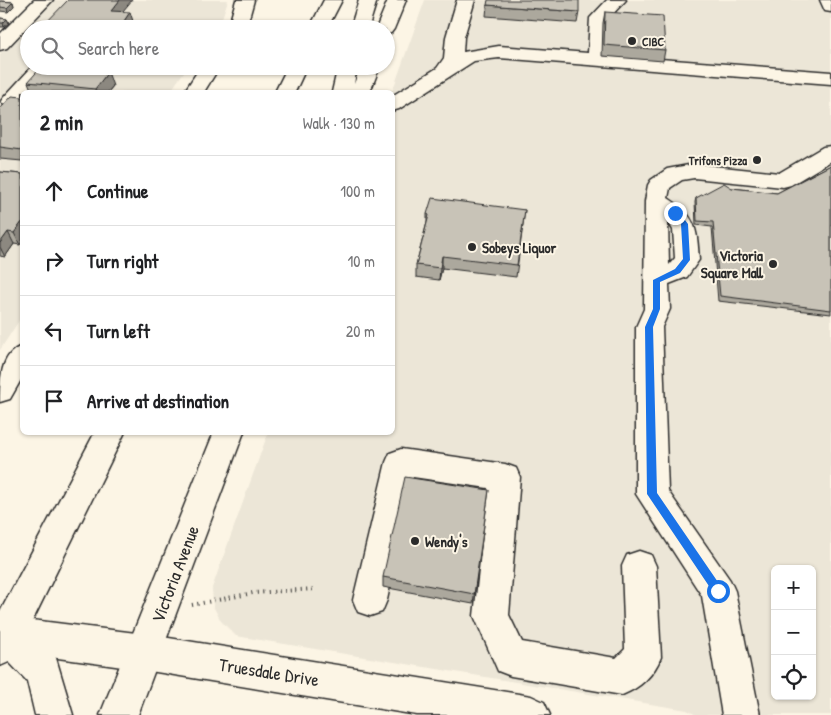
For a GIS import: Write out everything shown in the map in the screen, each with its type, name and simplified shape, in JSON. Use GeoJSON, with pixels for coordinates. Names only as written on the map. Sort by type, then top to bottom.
{"type":"FeatureCollection","features":[{"type":"Feature","properties":{"kind":"main road"},"geometry":{"type":"LineString","coordinates":[[24,20],[44,0]]}},
{"type":"Feature","properties":{"kind":"main road"},"geometry":{"type":"LineString","coordinates":[[240,20],[245,0]]}},
{"type":"Feature","properties":{"kind":"main road"},"geometry":{"type":"LineString","coordinates":[[322,20],[332,0]]}},
{"type":"Feature","properties":{"kind":"main road"},"geometry":{"type":"LineString","coordinates":[[362,20],[368,0]]}},
{"type":"Feature","properties":{"kind":"main road"},"geometry":{"type":"LineString","coordinates":[[389,20],[397,0]]}},
{"type":"Feature","properties":{"kind":"main road"},"geometry":{"type":"LineString","coordinates":[[446,69],[453,58],[454,37],[466,0]]}},
{"type":"Feature","properties":{"kind":"main road"},"geometry":{"type":"LineString","coordinates":[[596,60],[599,18],[617,0]]}},
{"type":"Feature","properties":{"kind":"main road"},"geometry":{"type":"LineString","coordinates":[[829,0],[831,7]]}},
{"type":"Feature","properties":{"kind":"main road"},"geometry":{"type":"LineString","coordinates":[[0,44],[20,24]]}},
{"type":"Feature","properties":{"kind":"main road"},"geometry":{"type":"LineString","coordinates":[[395,103],[468,56],[499,52],[831,78]]}},
{"type":"Feature","properties":{"kind":"main road"},"geometry":{"type":"LineString","coordinates":[[21,90],[34,75]]}},
{"type":"Feature","properties":{"kind":"main road"},"geometry":{"type":"LineString","coordinates":[[195,90],[206,75]]}},
{"type":"Feature","properties":{"kind":"main road"},"geometry":{"type":"LineString","coordinates":[[286,90],[294,75]]}},
{"type":"Feature","properties":{"kind":"main road"},"geometry":{"type":"LineString","coordinates":[[342,90],[346,75]]}},
{"type":"Feature","properties":{"kind":"main road"},"geometry":{"type":"LineString","coordinates":[[361,90],[367,75]]}},
{"type":"Feature","properties":{"kind":"main road"},"geometry":{"type":"LineString","coordinates":[[20,91],[11,101],[20,102]]}},
{"type":"Feature","properties":{"kind":"main road"},"geometry":{"type":"LineString","coordinates":[[741,715],[718,591],[652,494],[649,327],[657,309],[656,201],[659,185],[675,174],[694,172],[783,180],[831,152]]}},
{"type":"Feature","properties":{"kind":"main road"},"geometry":{"type":"LineString","coordinates":[[0,391],[20,359]]}},
{"type":"Feature","properties":{"kind":"main road"},"geometry":{"type":"LineString","coordinates":[[54,715],[43,671],[2,638],[108,435]]}},
{"type":"Feature","properties":{"kind":"main road","name":"Victoria Avenue"},"geometry":{"type":"LineString","coordinates":[[119,715],[228,435]]}},
{"type":"Feature","properties":{"kind":"main road"},"geometry":{"type":"LineString","coordinates":[[370,600],[401,462],[506,477],[492,616],[511,658],[622,677],[643,658],[639,566]]}},
{"type":"Feature","properties":{"kind":"main road","name":"Truesdale Drive"},"geometry":{"type":"LineString","coordinates":[[2,638],[144,652],[531,715]]}},
{"type":"Feature","properties":{"kind":"path"},"geometry":{"type":"LineString","coordinates":[[160,613],[234,595],[278,589],[315,590]]}},
{"type":"Feature","properties":{"kind":"shaded area"},"geometry":{"type":"Polygon","coordinates":[[[52,0],[228,0],[221,20],[33,20],[52,0]]]}},
{"type":"Feature","properties":{"kind":"shaded area"},"geometry":{"type":"Polygon","coordinates":[[[425,0],[831,0],[831,715],[696,715],[687,710],[236,636],[221,621],[213,606],[212,588],[267,435],[395,435],[395,90],[393,90],[425,0]]]}},
{"type":"Feature","properties":{"kind":"shaded area"},"geometry":{"type":"Polygon","coordinates":[[[20,33],[20,75],[182,75],[171,90],[20,90],[20,319],[0,350],[0,54],[20,33]]]}},
{"type":"Feature","properties":{"kind":"building"},"geometry":{"type":"Polygon","coordinates":[[[68,0],[120,0],[111,11],[130,12],[125,20],[49,20],[68,0]]]}},
{"type":"Feature","properties":{"kind":"building"},"geometry":{"type":"Polygon","coordinates":[[[488,0],[579,0],[579,12],[487,5],[488,0]]]}},
{"type":"Feature","properties":{"kind":"building"},"geometry":{"type":"Polygon","coordinates":[[[0,1],[13,2],[7,8],[0,7],[0,1]]]}},
{"type":"Feature","properties":{"kind":"building"},"geometry":{"type":"Polygon","coordinates":[[[605,12],[663,16],[665,50],[604,45],[605,12]]]}},
{"type":"Feature","properties":{"kind":"building"},"geometry":{"type":"Polygon","coordinates":[[[0,18],[7,19],[0,23],[0,18]]]}},
{"type":"Feature","properties":{"kind":"building"},"geometry":{"type":"Polygon","coordinates":[[[34,75],[106,75],[95,89],[28,82],[34,75]]]}},
{"type":"Feature","properties":{"kind":"building"},"geometry":{"type":"Polygon","coordinates":[[[12,96],[20,97],[20,150],[0,147],[0,109],[12,96]]]}},
{"type":"Feature","properties":{"kind":"building","name":"Victoria Square Mall"},"geometry":{"type":"Polygon","coordinates":[[[831,165],[831,310],[720,296],[713,222],[697,221],[696,198],[724,183],[732,188],[777,193],[831,165]]]}},
{"type":"Feature","properties":{"kind":"building"},"geometry":{"type":"Polygon","coordinates":[[[0,172],[20,174],[20,225],[14,233],[8,232],[0,243],[0,172]]]}},
{"type":"Feature","properties":{"kind":"building","name":"Sobeys Liquor"},"geometry":{"type":"Polygon","coordinates":[[[432,198],[525,210],[517,265],[442,256],[440,268],[416,265],[432,198]]]}},
{"type":"Feature","properties":{"kind":"building"},"geometry":{"type":"Polygon","coordinates":[[[405,477],[489,490],[474,594],[383,577],[405,477]]]}},
{"type":"Feature","properties":{"kind":"place","name":"CIBC"},"geometry":{"type":"Point","coordinates":[632,41]}},
{"type":"Feature","properties":{"kind":"place","name":"Trifons Pizza"},"geometry":{"type":"Point","coordinates":[757,160]}},
{"type":"Feature","properties":{"kind":"place","name":"Sobeys Liquor"},"geometry":{"type":"Point","coordinates":[472,247]}},
{"type":"Feature","properties":{"kind":"place","name":"Victoria Square Mall"},"geometry":{"type":"Point","coordinates":[773,264]}},
{"type":"Feature","properties":{"kind":"place","name":"Wendy's"},"geometry":{"type":"Point","coordinates":[415,541]}},
{"type":"Feature","properties":{"kind":"route"},"geometry":{"type":"LineString","coordinates":[[675,213],[685,224],[687,260],[678,271],[656,280],[657,309],[649,327],[652,494],[718,591]]}}]}
